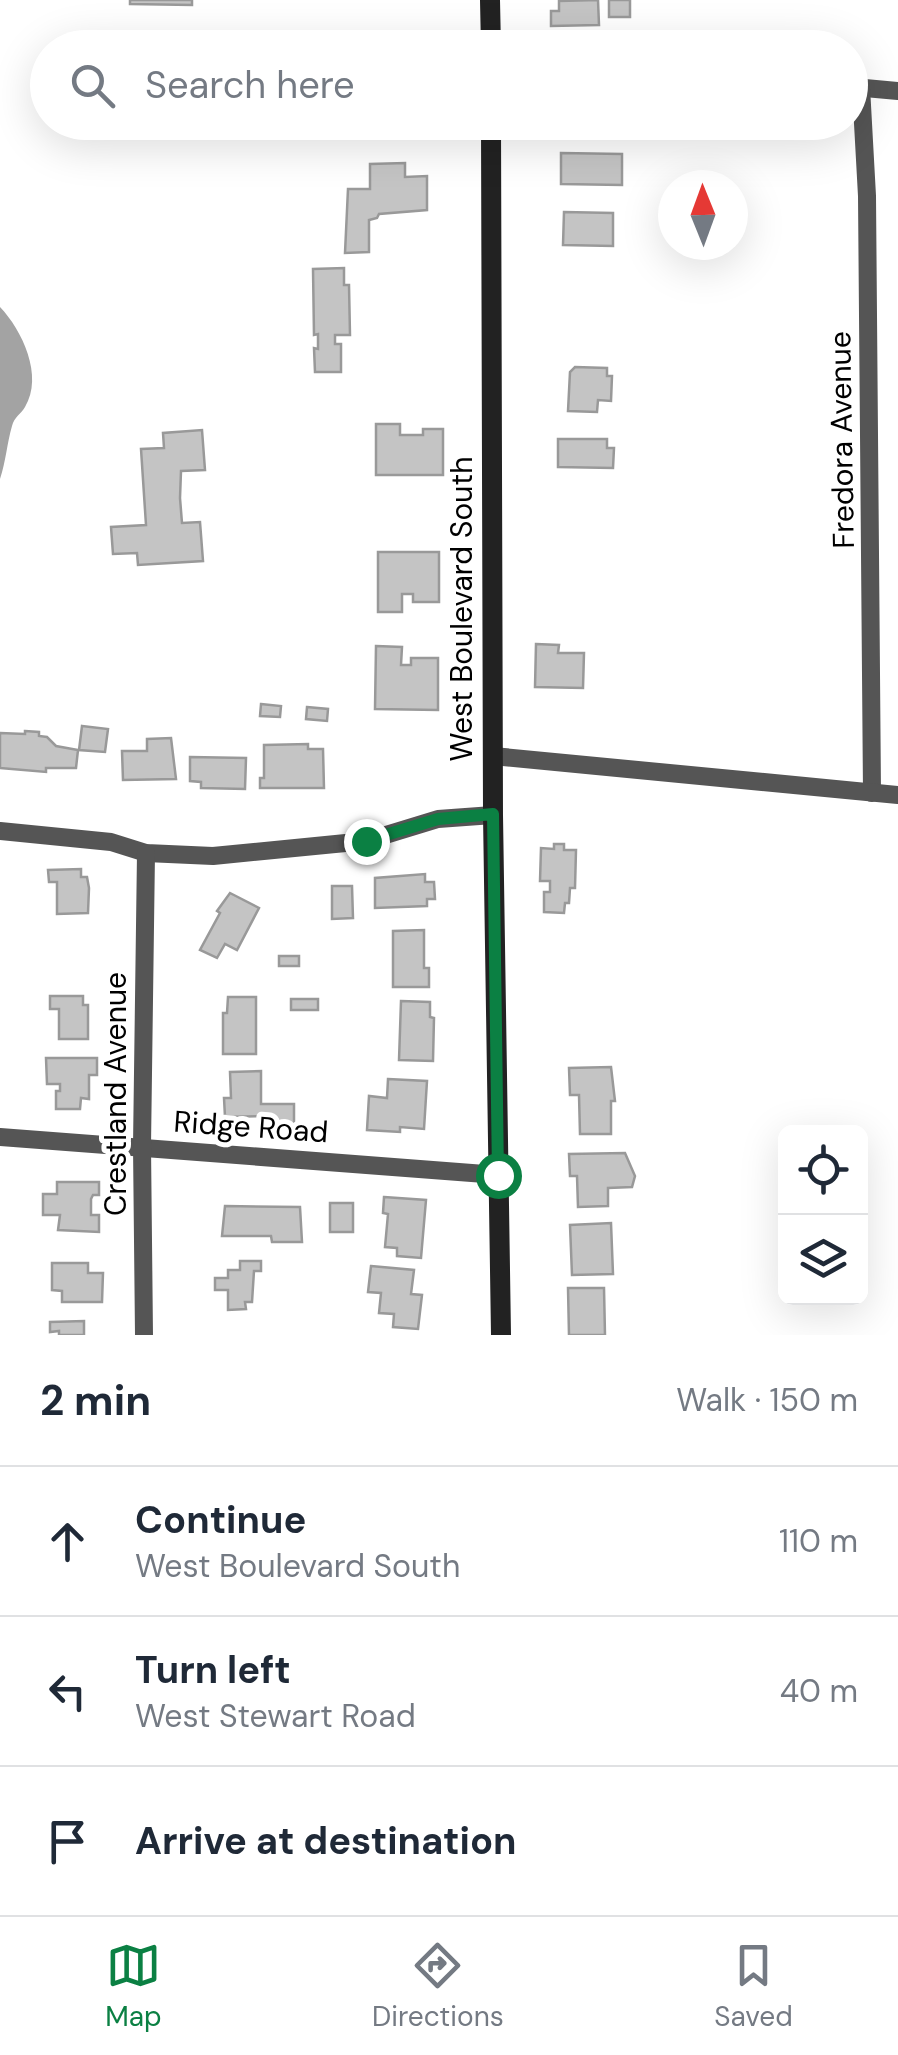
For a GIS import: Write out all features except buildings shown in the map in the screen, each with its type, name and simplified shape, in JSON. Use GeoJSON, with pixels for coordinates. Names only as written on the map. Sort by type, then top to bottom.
{"type":"FeatureCollection","features":[{"type":"Feature","properties":{"kind":"main road"},"geometry":{"type":"LineString","coordinates":[[490,0],[491,30]]}},
{"type":"Feature","properties":{"kind":"main road","name":"West Boulevard South"},"geometry":{"type":"LineString","coordinates":[[491,140],[492,756],[502,1335]]}},
{"type":"Feature","properties":{"kind":"street"},"geometry":{"type":"LineString","coordinates":[[868,88],[898,91]]}},
{"type":"Feature","properties":{"kind":"street","name":"Fredora Avenue"},"geometry":{"type":"LineString","coordinates":[[861,140],[867,196],[872,792]]}},
{"type":"Feature","properties":{"kind":"street"},"geometry":{"type":"LineString","coordinates":[[492,756],[898,795]]}},
{"type":"Feature","properties":{"kind":"street"},"geometry":{"type":"LineString","coordinates":[[0,831],[111,842],[146,852],[213,856],[366,841],[438,819],[493,814]]}},
{"type":"Feature","properties":{"kind":"street","name":"Crestland Avenue"},"geometry":{"type":"LineString","coordinates":[[144,1335],[146,852]]}},
{"type":"Feature","properties":{"kind":"street","name":"Ridge Road"},"geometry":{"type":"LineString","coordinates":[[0,1137],[498,1175]]}},
{"type":"Feature","properties":{"kind":"shaded area"},"geometry":{"type":"Polygon","coordinates":[[[0,307],[23,341],[32,382],[25,407],[13,423],[0,479],[0,307]]]}},
{"type":"Feature","properties":{"kind":"route"},"geometry":{"type":"LineString","coordinates":[[366,841],[438,819],[493,814],[498,1175]]}}]}
